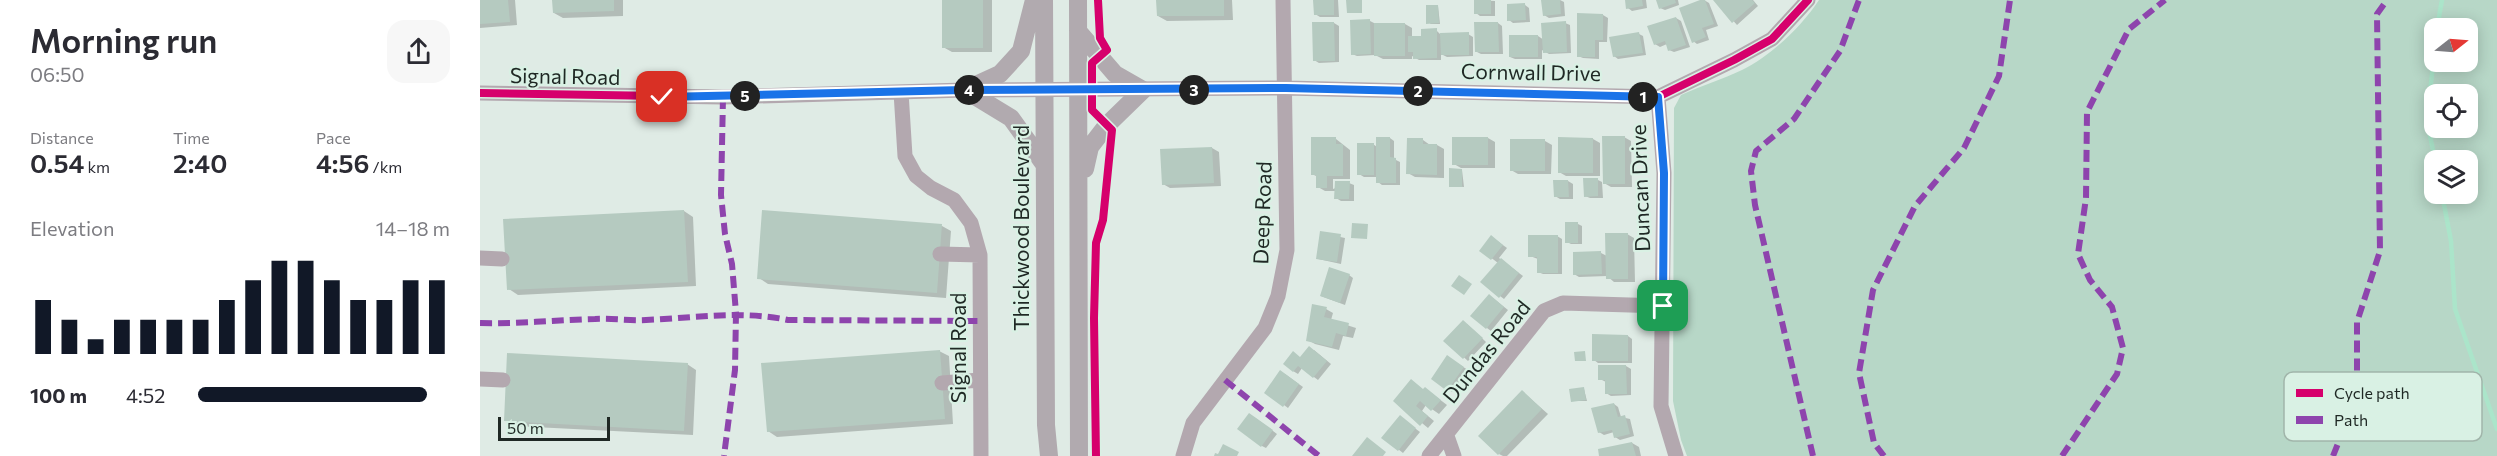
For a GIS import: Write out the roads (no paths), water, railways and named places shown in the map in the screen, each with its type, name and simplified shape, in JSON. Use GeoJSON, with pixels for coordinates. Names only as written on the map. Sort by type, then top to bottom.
{"type":"FeatureCollection","features":[{"type":"Feature","properties":{"kind":"main road"},"geometry":{"type":"LineString","coordinates":[[964,90],[999,74],[1021,51],[1034,0]]}},
{"type":"Feature","properties":{"kind":"main road","name":"Thickwood Boulevard"},"geometry":{"type":"LineString","coordinates":[[1044,0],[1046,425],[1049,456]]}},
{"type":"Feature","properties":{"kind":"main road"},"geometry":{"type":"LineString","coordinates":[[1078,0],[1079,456]]}},
{"type":"Feature","properties":{"kind":"main road"},"geometry":{"type":"LineString","coordinates":[[1078,31],[1114,74],[1143,90],[1107,125],[1090,147],[1078,198]]}},
{"type":"Feature","properties":{"kind":"main road"},"geometry":{"type":"LineString","coordinates":[[964,90],[1011,118],[1044,164]]}},
{"type":"Feature","properties":{"kind":"street","name":"Deep Road"},"geometry":{"type":"LineString","coordinates":[[1183,456],[1193,423],[1265,328],[1278,296],[1287,250],[1283,0]]}},
{"type":"Feature","properties":{"kind":"street","name":"Cornwall Drive"},"geometry":{"type":"LineString","coordinates":[[1045,91],[1286,88],[1658,97],[1772,39],[1808,0]]}},
{"type":"Feature","properties":{"kind":"street","name":"Signal Road"},"geometry":{"type":"LineString","coordinates":[[480,93],[723,97],[964,90],[1045,91]]}},
{"type":"Feature","properties":{"kind":"street","name":"Signal Road"},"geometry":{"type":"LineString","coordinates":[[901,92],[905,156],[916,176],[931,188],[954,200],[971,222],[980,255],[981,456]]}},
{"type":"Feature","properties":{"kind":"street","name":"Duncan Drive"},"geometry":{"type":"LineString","coordinates":[[1658,97],[1664,173],[1661,406],[1676,456]]}},
{"type":"Feature","properties":{"kind":"street"},"geometry":{"type":"LineString","coordinates":[[940,254],[980,255]]}},
{"type":"Feature","properties":{"kind":"street"},"geometry":{"type":"LineString","coordinates":[[480,258],[502,260]]}},
{"type":"Feature","properties":{"kind":"street","name":"Dundas Road"},"geometry":{"type":"LineString","coordinates":[[1429,456],[1544,311],[1563,303],[1663,306]]}},
{"type":"Feature","properties":{"kind":"street"},"geometry":{"type":"LineString","coordinates":[[480,379],[503,380]]}},
{"type":"Feature","properties":{"kind":"street"},"geometry":{"type":"LineString","coordinates":[[942,382],[980,380]]}},
{"type":"Feature","properties":{"kind":"street"},"geometry":{"type":"LineString","coordinates":[[1447,436],[1454,456]]}},
{"type":"Feature","properties":{"kind":"waterway"},"geometry":{"type":"LineString","coordinates":[[2439,18],[2442,0]]}},
{"type":"Feature","properties":{"kind":"waterway"},"geometry":{"type":"LineString","coordinates":[[2432,72],[2427,121],[2433,150]]}},
{"type":"Feature","properties":{"kind":"waterway"},"geometry":{"type":"LineString","coordinates":[[2444,204],[2451,241],[2455,309],[2477,372]]}},
{"type":"Feature","properties":{"kind":"waterway"},"geometry":{"type":"LineString","coordinates":[[2482,386],[2497,429]]}}]}
